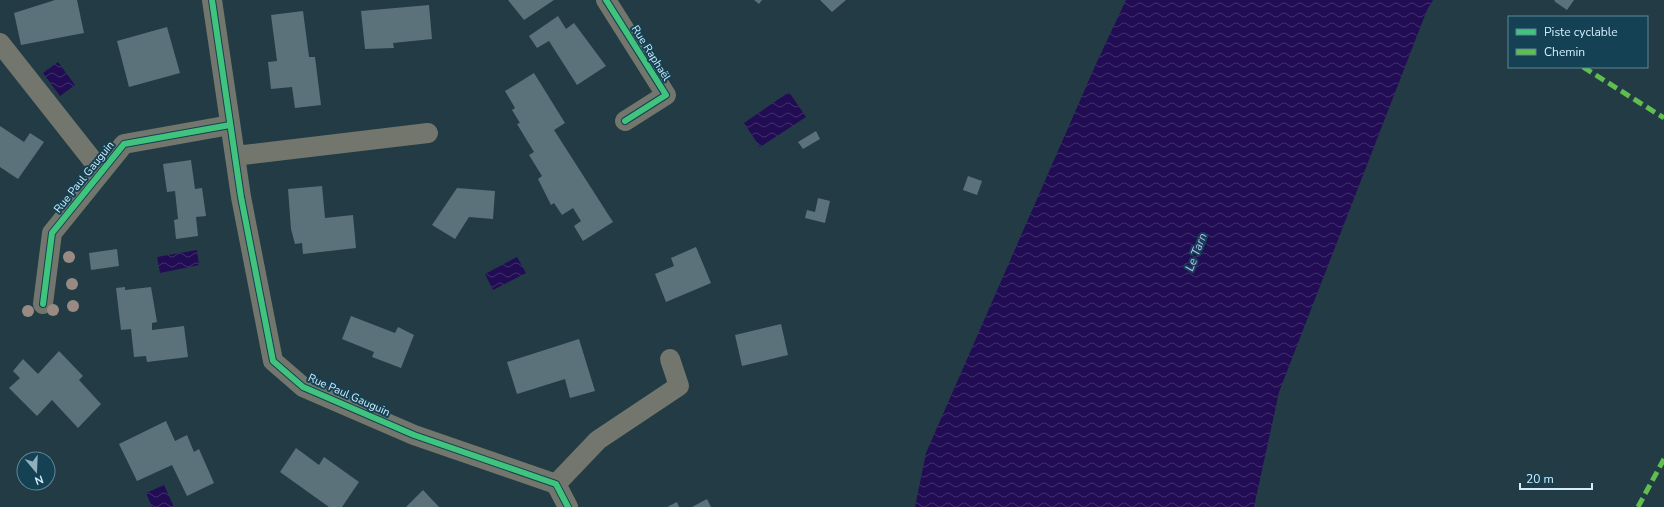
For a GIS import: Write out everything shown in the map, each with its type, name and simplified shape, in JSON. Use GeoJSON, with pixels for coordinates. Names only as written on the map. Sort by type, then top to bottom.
{"type":"FeatureCollection","features":[{"type":"Feature","properties":{"kind":"street","name":"Rue Paul Gauguin"},"geometry":{"type":"LineString","coordinates":[[212,0],[241,197],[273,361],[303,387],[414,435],[556,484]]}},
{"type":"Feature","properties":{"kind":"street","name":"Rue Raphaël"},"geometry":{"type":"LineString","coordinates":[[606,0],[666,96],[625,121]]}},
{"type":"Feature","properties":{"kind":"street"},"geometry":{"type":"LineString","coordinates":[[0,43],[101,171]]}},
{"type":"Feature","properties":{"kind":"street","name":"Rue Paul Gauguin"},"geometry":{"type":"LineString","coordinates":[[43,304],[52,232],[124,144],[230,125]]}},
{"type":"Feature","properties":{"kind":"street"},"geometry":{"type":"LineString","coordinates":[[235,156],[428,133]]}},
{"type":"Feature","properties":{"kind":"street"},"geometry":{"type":"LineString","coordinates":[[568,507],[556,484],[598,440],[679,386],[670,359]]}},
{"type":"Feature","properties":{"kind":"water","name":"Le Tarn"},"geometry":{"type":"Polygon","coordinates":[[[1126,0],[1433,0],[1427,10],[1279,392],[1254,507],[915,507],[926,453],[1096,64],[1126,0]]]}},
{"type":"Feature","properties":{"kind":"water"},"geometry":{"type":"Polygon","coordinates":[[[58,62],[75,85],[60,96],[43,73],[58,62]]]}},
{"type":"Feature","properties":{"kind":"water"},"geometry":{"type":"Polygon","coordinates":[[[789,92],[806,117],[760,147],[744,123],[789,92]]]}},
{"type":"Feature","properties":{"kind":"water"},"geometry":{"type":"Polygon","coordinates":[[[197,250],[199,265],[160,273],[157,257],[197,250]]]}},
{"type":"Feature","properties":{"kind":"water"},"geometry":{"type":"Polygon","coordinates":[[[517,257],[526,273],[493,290],[485,274],[517,257]]]}},
{"type":"Feature","properties":{"kind":"water"},"geometry":{"type":"Polygon","coordinates":[[[164,485],[174,507],[152,507],[146,493],[164,485]]]}},
{"type":"Feature","properties":{"kind":"building"},"geometry":{"type":"Polygon","coordinates":[[[55,0],[77,0],[84,33],[21,45],[14,13],[55,0]]]}},
{"type":"Feature","properties":{"kind":"building"},"geometry":{"type":"Polygon","coordinates":[[[508,0],[554,0],[524,20],[508,0]]]}},
{"type":"Feature","properties":{"kind":"building"},"geometry":{"type":"Polygon","coordinates":[[[754,0],[762,0],[759,4],[754,0]]]}},
{"type":"Feature","properties":{"kind":"building"},"geometry":{"type":"Polygon","coordinates":[[[820,0],[846,0],[832,12],[820,0]]]}},
{"type":"Feature","properties":{"kind":"building"},"geometry":{"type":"Polygon","coordinates":[[[1574,0],[1567,10],[1554,1],[1574,0]]]}},
{"type":"Feature","properties":{"kind":"building"},"geometry":{"type":"Polygon","coordinates":[[[429,5],[432,39],[393,43],[394,48],[365,49],[361,11],[429,5]]]}},
{"type":"Feature","properties":{"kind":"building"},"geometry":{"type":"Polygon","coordinates":[[[303,11],[309,57],[315,57],[321,105],[295,108],[292,87],[271,89],[268,62],[277,61],[271,15],[303,11]]]}},
{"type":"Feature","properties":{"kind":"building"},"geometry":{"type":"Polygon","coordinates":[[[558,16],[566,29],[574,23],[606,66],[577,85],[549,41],[537,48],[529,36],[558,16]]]}},
{"type":"Feature","properties":{"kind":"building"},"geometry":{"type":"Polygon","coordinates":[[[167,27],[180,73],[129,87],[117,41],[167,27]]]}},
{"type":"Feature","properties":{"kind":"building"},"geometry":{"type":"Polygon","coordinates":[[[534,73],[565,123],[554,130],[613,222],[583,241],[574,226],[581,221],[573,208],[562,215],[554,203],[551,205],[538,179],[542,176],[529,155],[534,152],[517,124],[520,123],[512,110],[515,108],[505,91],[534,73]]]}},
{"type":"Feature","properties":{"kind":"building"},"geometry":{"type":"Polygon","coordinates":[[[0,126],[24,142],[30,133],[44,142],[18,179],[0,167],[0,126]]]}},
{"type":"Feature","properties":{"kind":"building"},"geometry":{"type":"Polygon","coordinates":[[[816,131],[820,139],[803,149],[798,142],[816,131]]]}},
{"type":"Feature","properties":{"kind":"building"},"geometry":{"type":"Polygon","coordinates":[[[191,160],[195,189],[202,188],[206,216],[196,217],[198,236],[176,239],[174,220],[178,219],[175,191],[167,192],[163,164],[191,160]]]}},
{"type":"Feature","properties":{"kind":"building"},"geometry":{"type":"Polygon","coordinates":[[[968,176],[982,181],[977,195],[963,190],[968,176]]]}},
{"type":"Feature","properties":{"kind":"building"},"geometry":{"type":"Polygon","coordinates":[[[322,186],[325,218],[353,215],[356,248],[303,254],[302,243],[295,244],[291,229],[288,189],[322,186]]]}},
{"type":"Feature","properties":{"kind":"building"},"geometry":{"type":"Polygon","coordinates":[[[457,188],[495,191],[493,219],[469,217],[455,239],[432,225],[457,188]]]}},
{"type":"Feature","properties":{"kind":"building"},"geometry":{"type":"Polygon","coordinates":[[[818,198],[830,201],[825,223],[805,218],[807,210],[815,212],[818,198]]]}},
{"type":"Feature","properties":{"kind":"building"},"geometry":{"type":"Polygon","coordinates":[[[696,247],[711,283],[666,302],[655,274],[674,266],[671,258],[696,247]]]}},
{"type":"Feature","properties":{"kind":"building"},"geometry":{"type":"Polygon","coordinates":[[[117,249],[119,266],[91,270],[89,253],[117,249]]]}},
{"type":"Feature","properties":{"kind":"building"},"geometry":{"type":"Polygon","coordinates":[[[125,287],[125,290],[151,287],[157,322],[152,323],[152,330],[184,326],[188,357],[147,362],[146,356],[134,357],[131,329],[121,330],[116,288],[125,287]]]}},
{"type":"Feature","properties":{"kind":"building"},"geometry":{"type":"Polygon","coordinates":[[[351,316],[395,333],[398,327],[414,335],[401,368],[372,357],[374,352],[342,339],[351,316]]]}},
{"type":"Feature","properties":{"kind":"building"},"geometry":{"type":"Polygon","coordinates":[[[781,324],[788,355],[742,366],[735,335],[781,324]]]}},
{"type":"Feature","properties":{"kind":"building"},"geometry":{"type":"Polygon","coordinates":[[[579,339],[595,391],[570,398],[565,379],[517,394],[507,362],[579,339]]]}},
{"type":"Feature","properties":{"kind":"building"},"geometry":{"type":"Polygon","coordinates":[[[59,351],[83,376],[79,380],[101,404],[78,428],[52,400],[37,416],[9,388],[20,378],[13,371],[23,359],[38,374],[59,351]]]}},
{"type":"Feature","properties":{"kind":"building"},"geometry":{"type":"Polygon","coordinates":[[[166,421],[175,441],[187,435],[194,452],[199,449],[214,483],[187,496],[172,465],[137,481],[119,444],[166,421]]]}},
{"type":"Feature","properties":{"kind":"building"},"geometry":{"type":"Polygon","coordinates":[[[296,448],[319,465],[324,457],[359,482],[342,507],[329,507],[280,472],[296,448]]]}},
{"type":"Feature","properties":{"kind":"building"},"geometry":{"type":"Polygon","coordinates":[[[423,490],[439,507],[406,507],[423,490]]]}},
{"type":"Feature","properties":{"kind":"building"},"geometry":{"type":"Polygon","coordinates":[[[707,499],[711,507],[692,507],[707,499]]]}},
{"type":"Feature","properties":{"kind":"building"},"geometry":{"type":"Polygon","coordinates":[[[677,502],[679,507],[667,507],[677,502]]]}},
{"type":"Feature","properties":{"kind":"marked path"},"geometry":{"type":"LineString","coordinates":[[1585,68],[1664,118]]}},
{"type":"Feature","properties":{"kind":"marked path"},"geometry":{"type":"LineString","coordinates":[[1638,507],[1664,459]]}},
{"type":"Feature","properties":{"kind":"cycle path"},"geometry":{"type":"LineString","coordinates":[[212,0],[241,197],[273,361],[303,387],[414,435],[556,484],[568,507]]}},
{"type":"Feature","properties":{"kind":"cycle path"},"geometry":{"type":"LineString","coordinates":[[606,0],[666,95],[625,121]]}},
{"type":"Feature","properties":{"kind":"cycle path"},"geometry":{"type":"LineString","coordinates":[[43,304],[52,233],[124,144],[230,125]]}}]}
